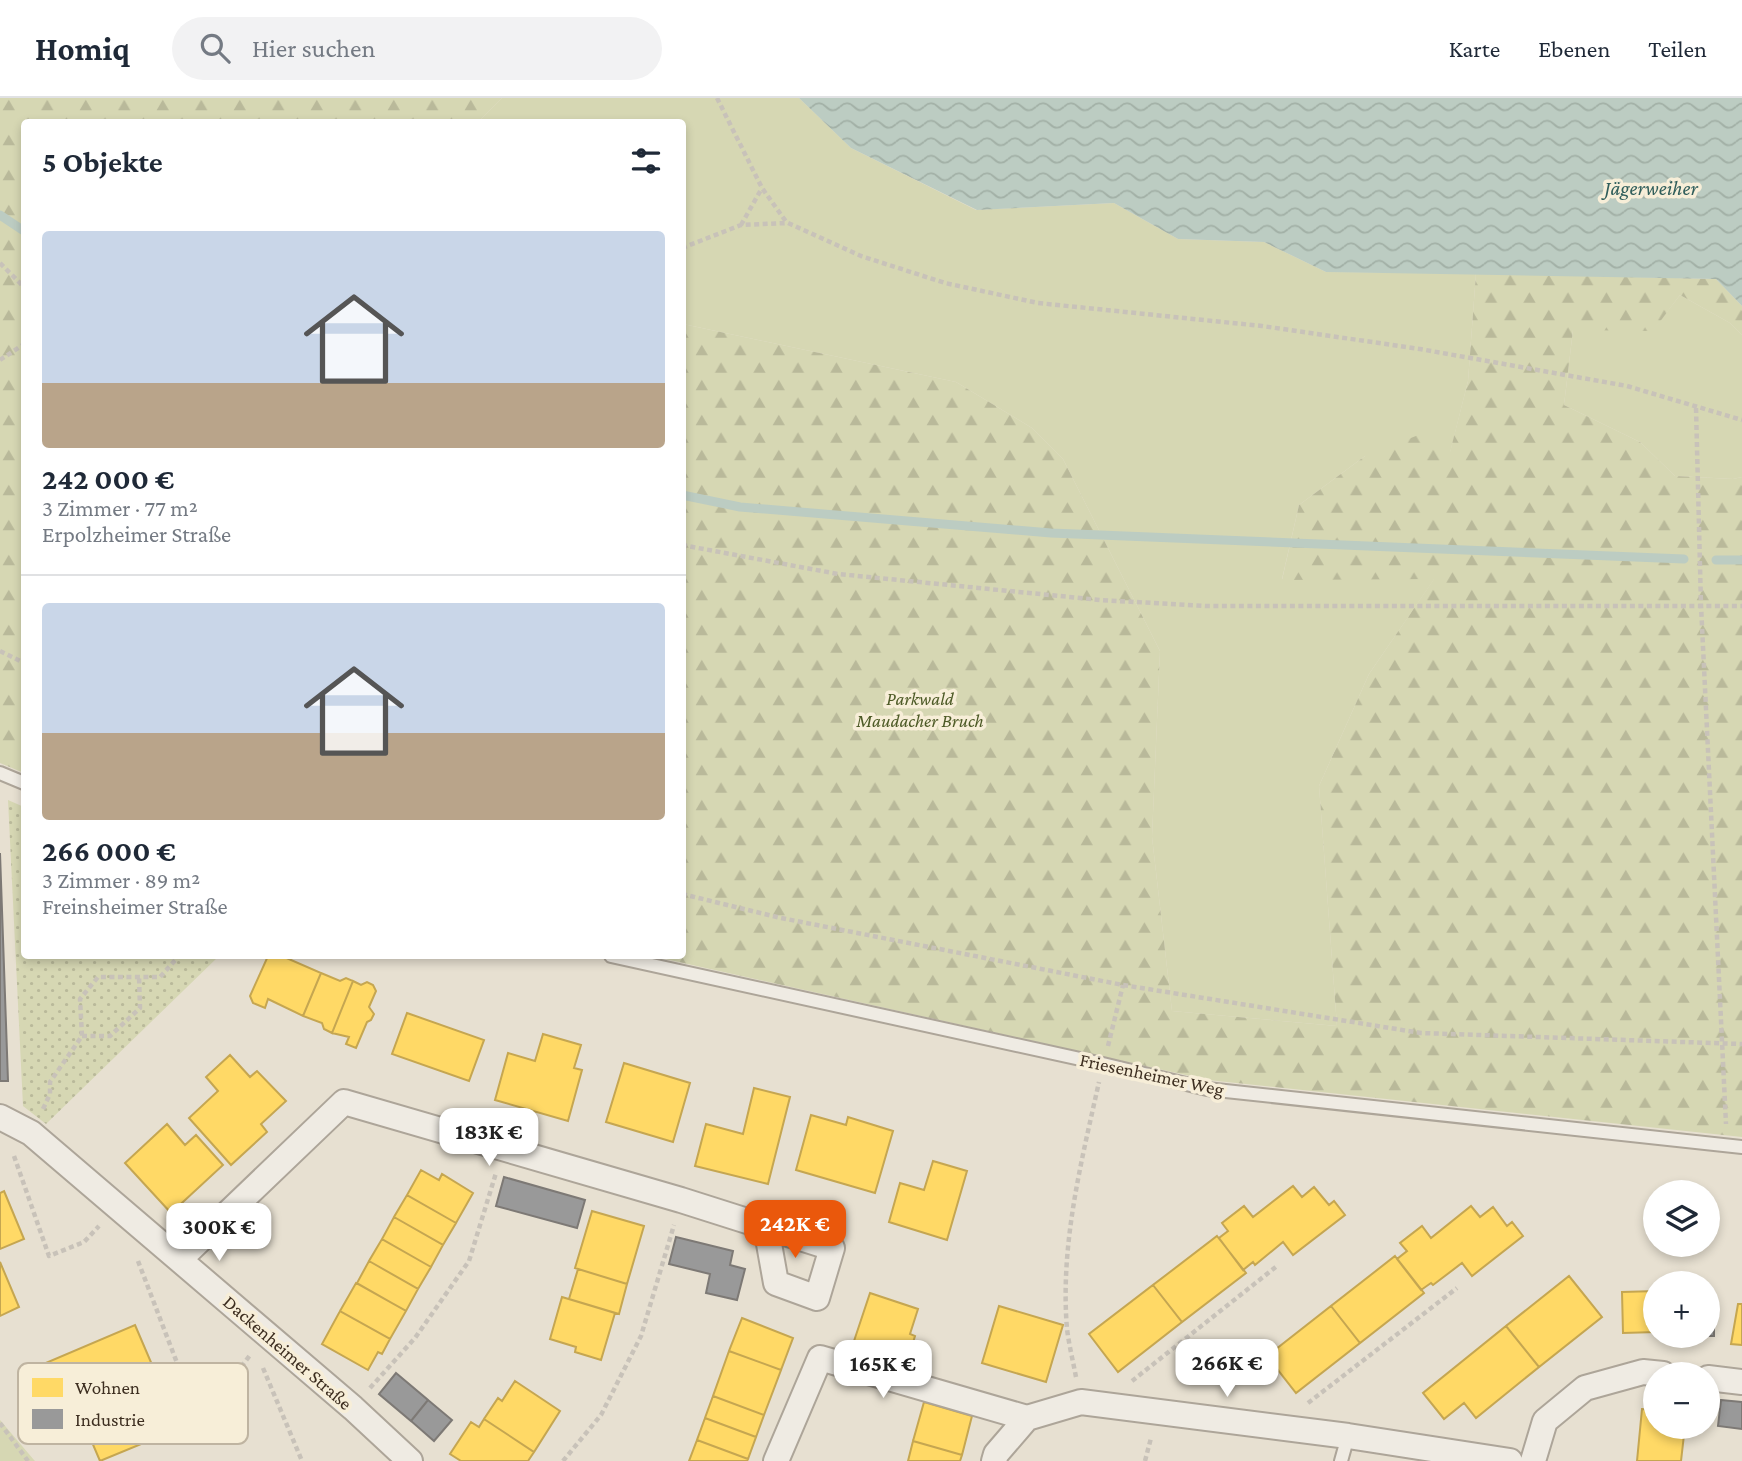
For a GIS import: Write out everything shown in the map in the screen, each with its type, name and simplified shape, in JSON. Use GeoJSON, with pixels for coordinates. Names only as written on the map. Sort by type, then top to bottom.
{"type":"FeatureCollection","features":[{"type":"Feature","properties":{"kind":"street"},"geometry":{"type":"LineString","coordinates":[[180,1259],[344,1102],[766,1227]]}},
{"type":"Feature","properties":{"kind":"street","name":"Dackenheimer Straße"},"geometry":{"type":"LineString","coordinates":[[0,1117],[31,1133],[180,1259],[262,1342],[353,1408],[410,1461]]}},
{"type":"Feature","properties":{"kind":"street"},"geometry":{"type":"LineString","coordinates":[[776,1461],[820,1358],[1027,1418],[1081,1402],[1348,1436],[1510,1461]]}},
{"type":"Feature","properties":{"kind":"street"},"geometry":{"type":"LineString","coordinates":[[1532,1461],[1545,1420],[1585,1388],[1643,1372]]}},
{"type":"Feature","properties":{"kind":"street"},"geometry":{"type":"LineString","coordinates":[[1720,1379],[1742,1382]]}},
{"type":"Feature","properties":{"kind":"street"},"geometry":{"type":"LineString","coordinates":[[994,1461],[996,1454],[1027,1418]]}},
{"type":"Feature","properties":{"kind":"lane"},"geometry":{"type":"LineString","coordinates":[[0,773],[21,782]]}},
{"type":"Feature","properties":{"kind":"lane","name":"Friesenheimer Weg"},"geometry":{"type":"LineString","coordinates":[[625,959],[1207,1089],[1742,1147]]}},
{"type":"Feature","properties":{"kind":"lane"},"geometry":{"type":"LineString","coordinates":[[1341,1461],[1348,1436]]}},
{"type":"Feature","properties":{"kind":"path"},"geometry":{"type":"LineString","coordinates":[[716,98],[762,188],[788,223]]}},
{"type":"Feature","properties":{"kind":"path"},"geometry":{"type":"LineString","coordinates":[[741,225],[762,188]]}},
{"type":"Feature","properties":{"kind":"path"},"geometry":{"type":"LineString","coordinates":[[686,246],[741,225],[788,223],[861,256],[945,283],[1038,303],[1262,326],[1420,349],[1627,386],[1742,420]]}},
{"type":"Feature","properties":{"kind":"path"},"geometry":{"type":"LineString","coordinates":[[0,263],[21,284]]}},
{"type":"Feature","properties":{"kind":"path"},"geometry":{"type":"LineString","coordinates":[[0,360],[21,346]]}},
{"type":"Feature","properties":{"kind":"path"},"geometry":{"type":"LineString","coordinates":[[1696,408],[1701,605],[1727,1146]]}},
{"type":"Feature","properties":{"kind":"path"},"geometry":{"type":"LineString","coordinates":[[686,546],[838,574],[1100,600],[1206,606],[1742,606]]}},
{"type":"Feature","properties":{"kind":"path"},"geometry":{"type":"LineString","coordinates":[[0,651],[21,662]]}},
{"type":"Feature","properties":{"kind":"path"},"geometry":{"type":"LineString","coordinates":[[686,895],[780,919],[1123,985],[1421,1033],[1742,1044]]}},
{"type":"Feature","properties":{"kind":"path"},"geometry":{"type":"LineString","coordinates":[[50,1082],[82,1036],[80,999],[98,977],[160,977],[176,959]]}},
{"type":"Feature","properties":{"kind":"path"},"geometry":{"type":"LineString","coordinates":[[82,1036],[110,1035],[140,1008],[139,976]]}},
{"type":"Feature","properties":{"kind":"path"},"geometry":{"type":"LineString","coordinates":[[1081,1402],[1067,1330],[1066,1269],[1073,1198],[1123,985]]}},
{"type":"Feature","properties":{"kind":"path"},"geometry":{"type":"LineString","coordinates":[[23,1129],[12,1149],[49,1256],[84,1242],[117,1208]]}},
{"type":"Feature","properties":{"kind":"path"},"geometry":{"type":"LineString","coordinates":[[353,1408],[415,1338],[469,1261],[504,1149]]}},
{"type":"Feature","properties":{"kind":"path"},"geometry":{"type":"LineString","coordinates":[[563,1461],[601,1415],[641,1336],[681,1200]]}},
{"type":"Feature","properties":{"kind":"path"},"geometry":{"type":"LineString","coordinates":[[156,1240],[138,1261],[177,1363]]}},
{"type":"Feature","properties":{"kind":"path"},"geometry":{"type":"LineString","coordinates":[[1106,1405],[1277,1266]]}},
{"type":"Feature","properties":{"kind":"path"},"geometry":{"type":"LineString","coordinates":[[1283,1428],[1306,1404],[1457,1288]]}},
{"type":"Feature","properties":{"kind":"path"},"geometry":{"type":"LineString","coordinates":[[244,1363],[262,1342]]}},
{"type":"Feature","properties":{"kind":"path"},"geometry":{"type":"LineString","coordinates":[[262,1342],[302,1461]]}},
{"type":"Feature","properties":{"kind":"path"},"geometry":{"type":"LineString","coordinates":[[0,1423],[28,1461]]}},
{"type":"Feature","properties":{"kind":"green space"},"geometry":{"type":"Polygon","coordinates":[[[0,98],[502,98],[481,119],[21,119],[21,772],[0,763],[0,98]]]}},
{"type":"Feature","properties":{"kind":"green space"},"geometry":{"type":"Polygon","coordinates":[[[502,98],[799,98],[851,148],[976,210],[1114,203],[1178,239],[1264,242],[1326,272],[1476,273],[1468,381],[1450,453],[1365,456],[1299,505],[1282,579],[1435,578],[1369,674],[1319,786],[1337,1026],[1172,1011],[1152,837],[1160,651],[1063,459],[1032,428],[956,382],[686,325],[686,119],[481,119],[502,98]]]}},
{"type":"Feature","properties":{"kind":"green space","name":"Parkwald Maudacher Bruch"},"geometry":{"type":"Polygon","coordinates":[[[1476,273],[1716,279],[1742,306],[1742,335],[1730,323],[1680,295],[1653,331],[1573,330],[1564,405],[1640,442],[1675,476],[1733,479],[1742,477],[1742,1137],[1208,1080],[665,959],[686,959],[686,325],[956,382],[1032,428],[1063,459],[1160,651],[1152,837],[1172,1011],[1337,1026],[1319,786],[1369,674],[1434,579],[1282,580],[1299,505],[1365,456],[1421,434],[1450,452],[1468,381],[1476,273]]]}},
{"type":"Feature","properties":{"kind":"green space"},"geometry":{"type":"Polygon","coordinates":[[[1680,295],[1730,323],[1742,335],[1742,477],[1733,479],[1675,476],[1640,442],[1564,405],[1573,330],[1653,330],[1680,295]]]}},
{"type":"Feature","properties":{"kind":"green space"},"geometry":{"type":"Polygon","coordinates":[[[8,800],[21,806],[21,959],[216,959],[46,1124],[23,1106],[8,800]]]}},
{"type":"Feature","properties":{"kind":"green space"},"geometry":{"type":"Polygon","coordinates":[[[0,1420],[35,1461],[0,1461],[0,1420]]]}},
{"type":"Feature","properties":{"kind":"water","name":"Jägerweiher"},"geometry":{"type":"Polygon","coordinates":[[[799,98],[1742,98],[1742,306],[1716,279],[1326,272],[1264,242],[1178,239],[1114,203],[977,210],[851,148],[799,98]]]}},
{"type":"Feature","properties":{"kind":"building: Wohnen"},"geometry":{"type":"Polygon","coordinates":[[[267,959],[289,959],[321,973],[303,1016],[268,999],[265,1008],[253,1003],[250,996],[267,959]]]}},
{"type":"Feature","properties":{"kind":"building: Wohnen"},"geometry":{"type":"Polygon","coordinates":[[[321,973],[340,981],[346,978],[353,981],[332,1033],[324,1029],[322,1023],[303,1016],[321,973]]]}},
{"type":"Feature","properties":{"kind":"building: Wohnen"},"geometry":{"type":"Polygon","coordinates":[[[353,981],[361,985],[367,982],[373,985],[376,991],[369,1007],[374,1014],[367,1022],[356,1048],[346,1044],[349,1037],[332,1033],[353,981]]]}},
{"type":"Feature","properties":{"kind":"building: Wohnen"},"geometry":{"type":"Polygon","coordinates":[[[407,1013],[484,1040],[469,1081],[392,1054],[407,1013]]]}},
{"type":"Feature","properties":{"kind":"building: Wohnen"},"geometry":{"type":"Polygon","coordinates":[[[543,1034],[581,1045],[574,1068],[582,1070],[568,1121],[495,1100],[508,1053],[535,1061],[543,1034]]]}},
{"type":"Feature","properties":{"kind":"building: Wohnen"},"geometry":{"type":"Polygon","coordinates":[[[230,1055],[250,1077],[257,1071],[286,1101],[261,1124],[267,1132],[231,1165],[189,1118],[218,1091],[206,1077],[230,1055]]]}},
{"type":"Feature","properties":{"kind":"building: Wohnen"},"geometry":{"type":"Polygon","coordinates":[[[624,1063],[690,1083],[673,1142],[606,1122],[624,1063]]]}},
{"type":"Feature","properties":{"kind":"building: Wohnen"},"geometry":{"type":"Polygon","coordinates":[[[754,1088],[790,1097],[768,1184],[695,1166],[706,1124],[743,1134],[754,1088]]]}},
{"type":"Feature","properties":{"kind":"building: Wohnen"},"geometry":{"type":"Polygon","coordinates":[[[811,1115],[846,1125],[848,1117],[893,1131],[875,1193],[796,1170],[811,1115]]]}},
{"type":"Feature","properties":{"kind":"building: Wohnen"},"geometry":{"type":"Polygon","coordinates":[[[167,1124],[185,1145],[196,1135],[223,1165],[171,1213],[125,1163],[167,1124]]]}},
{"type":"Feature","properties":{"kind":"building: Wohnen"},"geometry":{"type":"Polygon","coordinates":[[[933,1161],[967,1171],[947,1240],[889,1222],[900,1183],[924,1190],[933,1161]]]}},
{"type":"Feature","properties":{"kind":"building: Wohnen"},"geometry":{"type":"Polygon","coordinates":[[[421,1170],[439,1180],[442,1174],[473,1193],[456,1223],[407,1195],[421,1170]]]}},
{"type":"Feature","properties":{"kind":"building: Wohnen"},"geometry":{"type":"Polygon","coordinates":[[[1293,1186],[1302,1197],[1314,1187],[1329,1205],[1334,1201],[1345,1215],[1293,1255],[1283,1242],[1255,1265],[1253,1262],[1243,1270],[1219,1238],[1228,1231],[1222,1223],[1244,1206],[1253,1217],[1293,1186]]]}},
{"type":"Feature","properties":{"kind":"building: Wohnen"},"geometry":{"type":"Polygon","coordinates":[[[4,1191],[24,1239],[0,1249],[0,1193],[4,1191]]]}},
{"type":"Feature","properties":{"kind":"building: Wohnen"},"geometry":{"type":"Polygon","coordinates":[[[407,1195],[456,1223],[443,1245],[394,1217],[407,1195]]]}},
{"type":"Feature","properties":{"kind":"building: Wohnen"},"geometry":{"type":"Polygon","coordinates":[[[1471,1206],[1480,1217],[1493,1207],[1507,1226],[1512,1222],[1523,1236],[1472,1276],[1462,1263],[1433,1285],[1431,1283],[1421,1290],[1397,1259],[1407,1251],[1400,1243],[1422,1226],[1431,1238],[1471,1206]]]}},
{"type":"Feature","properties":{"kind":"building: Wohnen"},"geometry":{"type":"Polygon","coordinates":[[[592,1211],[644,1226],[627,1284],[575,1268],[592,1211]]]}},
{"type":"Feature","properties":{"kind":"building: Wohnen"},"geometry":{"type":"Polygon","coordinates":[[[394,1217],[443,1245],[431,1267],[382,1239],[394,1217]]]}},
{"type":"Feature","properties":{"kind":"building: Wohnen"},"geometry":{"type":"Polygon","coordinates":[[[1217,1236],[1246,1273],[1182,1322],[1153,1285],[1217,1236]]]}},
{"type":"Feature","properties":{"kind":"building: Wohnen"},"geometry":{"type":"Polygon","coordinates":[[[382,1239],[431,1267],[418,1289],[369,1261],[382,1239]]]}},
{"type":"Feature","properties":{"kind":"building: Wohnen"},"geometry":{"type":"Polygon","coordinates":[[[1395,1256],[1424,1293],[1360,1343],[1331,1306],[1395,1256]]]}},
{"type":"Feature","properties":{"kind":"building: Wohnen"},"geometry":{"type":"Polygon","coordinates":[[[369,1261],[418,1289],[406,1311],[357,1283],[369,1261]]]}},
{"type":"Feature","properties":{"kind":"building: Wohnen"},"geometry":{"type":"Polygon","coordinates":[[[0,1262],[19,1307],[0,1316],[0,1262]]]}},
{"type":"Feature","properties":{"kind":"building: Wohnen"},"geometry":{"type":"Polygon","coordinates":[[[578,1269],[627,1284],[619,1314],[569,1299],[578,1269]]]}},
{"type":"Feature","properties":{"kind":"building: Wohnen"},"geometry":{"type":"Polygon","coordinates":[[[1569,1276],[1602,1317],[1539,1367],[1506,1326],[1569,1276]]]}},
{"type":"Feature","properties":{"kind":"building: Wohnen"},"geometry":{"type":"Polygon","coordinates":[[[356,1283],[406,1311],[390,1339],[340,1311],[356,1283]]]}},
{"type":"Feature","properties":{"kind":"building: Wohnen"},"geometry":{"type":"Polygon","coordinates":[[[1153,1285],[1182,1322],[1118,1372],[1089,1334],[1153,1285]]]}},
{"type":"Feature","properties":{"kind":"building: Wohnen"},"geometry":{"type":"Polygon","coordinates":[[[1643,1291],[1643,1332],[1623,1333],[1622,1292],[1643,1291]]]}},
{"type":"Feature","properties":{"kind":"building: Wohnen"},"geometry":{"type":"Polygon","coordinates":[[[870,1293],[918,1309],[910,1334],[915,1336],[907,1362],[853,1344],[870,1293]]]}},
{"type":"Feature","properties":{"kind":"building: Wohnen"},"geometry":{"type":"Polygon","coordinates":[[[562,1297],[615,1313],[601,1360],[575,1352],[576,1347],[550,1339],[562,1297]]]}},
{"type":"Feature","properties":{"kind":"building: Wohnen"},"geometry":{"type":"Polygon","coordinates":[[[1738,1304],[1742,1304],[1742,1345],[1731,1344],[1738,1304]]]}},
{"type":"Feature","properties":{"kind":"building: Wohnen"},"geometry":{"type":"Polygon","coordinates":[[[999,1306],[1063,1325],[1046,1382],[982,1363],[999,1306]]]}},
{"type":"Feature","properties":{"kind":"building: Wohnen"},"geometry":{"type":"Polygon","coordinates":[[[1331,1306],[1360,1343],[1296,1393],[1267,1356],[1331,1306]]]}},
{"type":"Feature","properties":{"kind":"building: Wohnen"},"geometry":{"type":"Polygon","coordinates":[[[340,1311],[390,1339],[382,1354],[378,1352],[368,1370],[322,1344],[340,1311]]]}},
{"type":"Feature","properties":{"kind":"building: Wohnen"},"geometry":{"type":"Polygon","coordinates":[[[742,1318],[793,1338],[781,1370],[729,1351],[742,1318]]]}},
{"type":"Feature","properties":{"kind":"building: Wohnen"},"geometry":{"type":"Polygon","coordinates":[[[135,1325],[151,1363],[46,1363],[135,1325]]]}},
{"type":"Feature","properties":{"kind":"building: Wohnen"},"geometry":{"type":"Polygon","coordinates":[[[1506,1326],[1539,1367],[1476,1418],[1464,1403],[1444,1419],[1423,1393],[1506,1326]]]}},
{"type":"Feature","properties":{"kind":"building: Wohnen"},"geometry":{"type":"Polygon","coordinates":[[[729,1351],[781,1370],[764,1415],[713,1396],[729,1351]]]}},
{"type":"Feature","properties":{"kind":"building: Wohnen"},"geometry":{"type":"Polygon","coordinates":[[[515,1381],[560,1411],[534,1452],[484,1419],[498,1398],[502,1401],[515,1381]]]}},
{"type":"Feature","properties":{"kind":"building: Wohnen"},"geometry":{"type":"Polygon","coordinates":[[[713,1396],[764,1415],[756,1437],[705,1418],[713,1396]]]}},
{"type":"Feature","properties":{"kind":"building: Wohnen"},"geometry":{"type":"Polygon","coordinates":[[[924,1402],[972,1416],[962,1455],[913,1441],[924,1402]]]}},
{"type":"Feature","properties":{"kind":"building: Wohnen"},"geometry":{"type":"Polygon","coordinates":[[[1643,1409],[1643,1439],[1684,1439],[1681,1461],[1637,1461],[1643,1409]]]}},
{"type":"Feature","properties":{"kind":"building: Wohnen"},"geometry":{"type":"Polygon","coordinates":[[[705,1418],[756,1437],[748,1459],[697,1440],[705,1418]]]}},
{"type":"Feature","properties":{"kind":"building: Wohnen"},"geometry":{"type":"Polygon","coordinates":[[[484,1419],[534,1452],[528,1461],[461,1461],[450,1454],[471,1422],[479,1427],[484,1419]]]}},
{"type":"Feature","properties":{"kind":"building: Wohnen"},"geometry":{"type":"Polygon","coordinates":[[[697,1440],[748,1459],[689,1461],[697,1440]]]}},
{"type":"Feature","properties":{"kind":"building: Wohnen"},"geometry":{"type":"Polygon","coordinates":[[[913,1441],[962,1455],[960,1461],[908,1461],[913,1441]]]}},
{"type":"Feature","properties":{"kind":"building: Wohnen"},"geometry":{"type":"Polygon","coordinates":[[[93,1444],[141,1444],[100,1461],[93,1444]]]}},
{"type":"Feature","properties":{"kind":"building: Industrie"},"geometry":{"type":"Polygon","coordinates":[[[0,853],[8,1081],[0,1081],[0,853]]]}},
{"type":"Feature","properties":{"kind":"building: Industrie"},"geometry":{"type":"Polygon","coordinates":[[[504,1177],[585,1200],[577,1228],[496,1206],[504,1177]]]}},
{"type":"Feature","properties":{"kind":"building: Industrie"},"geometry":{"type":"Polygon","coordinates":[[[676,1237],[733,1251],[730,1265],[745,1269],[737,1300],[706,1293],[710,1274],[669,1264],[676,1237]]]}},
{"type":"Feature","properties":{"kind":"building: Industrie"},"geometry":{"type":"Polygon","coordinates":[[[396,1373],[428,1400],[411,1421],[379,1394],[396,1373]]]}},
{"type":"Feature","properties":{"kind":"building: Industrie"},"geometry":{"type":"Polygon","coordinates":[[[428,1400],[452,1420],[434,1441],[411,1421],[428,1400]]]}},
{"type":"Feature","properties":{"kind":"building: Industrie"},"geometry":{"type":"Polygon","coordinates":[[[1721,1400],[1742,1402],[1742,1429],[1720,1426],[1721,1400]]]}},
{"type":"Feature","properties":{"kind":"waterway"},"geometry":{"type":"LineString","coordinates":[[0,215],[21,229]]}},
{"type":"Feature","properties":{"kind":"waterway"},"geometry":{"type":"LineString","coordinates":[[686,496],[740,507],[1051,533],[1684,559]]}},
{"type":"Feature","properties":{"kind":"waterway"},"geometry":{"type":"LineString","coordinates":[[1716,560],[1742,560]]}}]}
